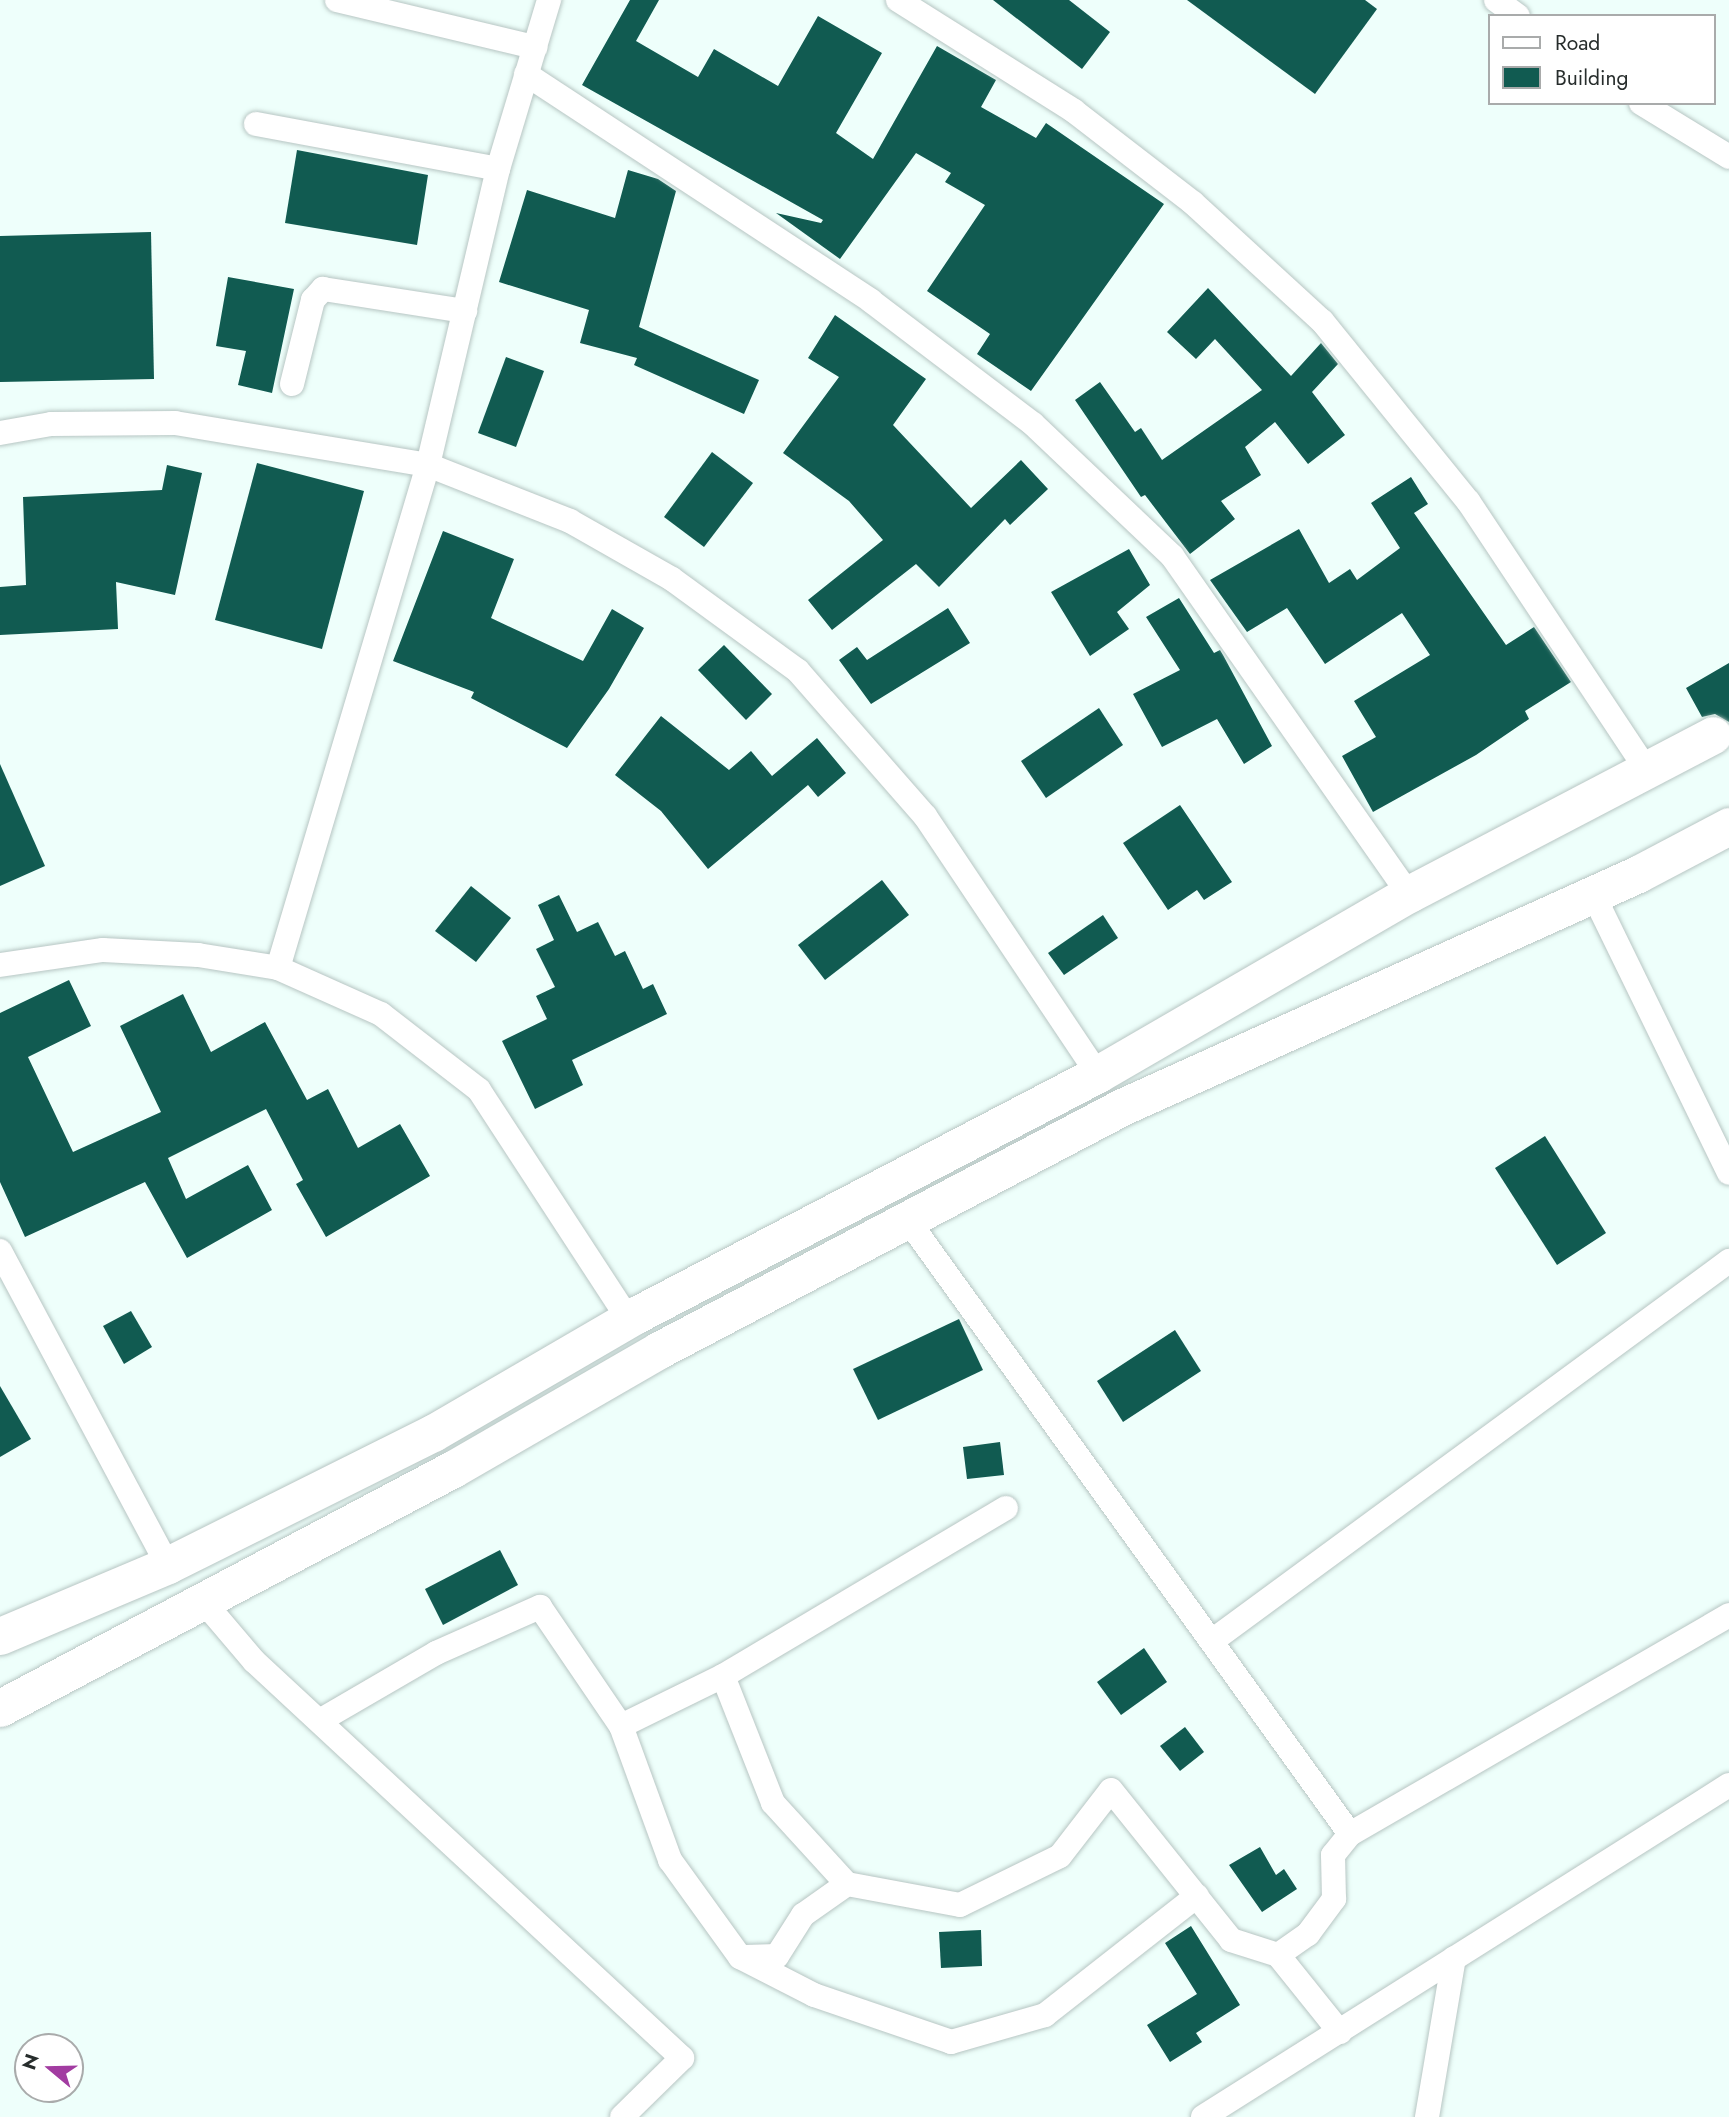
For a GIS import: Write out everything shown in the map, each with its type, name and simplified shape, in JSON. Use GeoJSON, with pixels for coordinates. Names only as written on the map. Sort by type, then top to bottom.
{"type":"FeatureCollection","features":[{"type":"Feature","properties":{"kind":"highway"},"geometry":{"type":"LineString","coordinates":[[0,1636],[168,1565],[433,1433],[629,1320],[1098,1074],[1409,894],[1648,772],[1713,735]]}},
{"type":"Feature","properties":{"kind":"highway"},"geometry":{"type":"LineString","coordinates":[[0,1708],[453,1469],[659,1350],[1122,1107],[1593,894],[1729,826]]}},
{"type":"Feature","properties":{"kind":"street"},"geometry":{"type":"LineString","coordinates":[[337,0],[535,47]]}},
{"type":"Feature","properties":{"kind":"street"},"geometry":{"type":"LineString","coordinates":[[278,968],[428,465],[498,169],[549,0]]}},
{"type":"Feature","properties":{"kind":"street"},"geometry":{"type":"LineString","coordinates":[[898,0],[1074,111],[1194,203],[1322,321],[1468,501],[1648,772]]}},
{"type":"Feature","properties":{"kind":"street"},"geometry":{"type":"LineString","coordinates":[[1496,0],[1515,14]]}},
{"type":"Feature","properties":{"kind":"street"},"geometry":{"type":"LineString","coordinates":[[526,74],[871,301],[1033,424],[1172,556],[1409,894]]}},
{"type":"Feature","properties":{"kind":"street"},"geometry":{"type":"LineString","coordinates":[[1644,105],[1729,157]]}},
{"type":"Feature","properties":{"kind":"street"},"geometry":{"type":"LineString","coordinates":[[256,124],[498,169]]}},
{"type":"Feature","properties":{"kind":"street"},"geometry":{"type":"LineString","coordinates":[[292,384],[313,300],[323,289],[465,311]]}},
{"type":"Feature","properties":{"kind":"street"},"geometry":{"type":"LineString","coordinates":[[0,433],[51,424],[175,423],[428,465],[570,521],[672,579],[798,671],[925,816],[1098,1074]]}},
{"type":"Feature","properties":{"kind":"street"},"geometry":{"type":"LineString","coordinates":[[1593,894],[1729,1173]]}},
{"type":"Feature","properties":{"kind":"street"},"geometry":{"type":"LineString","coordinates":[[0,965],[103,950],[198,955],[278,968],[381,1014],[479,1090],[629,1320]]}},
{"type":"Feature","properties":{"kind":"street"},"geometry":{"type":"LineString","coordinates":[[907,1219],[1350,1835]]}},
{"type":"Feature","properties":{"kind":"street"},"geometry":{"type":"LineString","coordinates":[[0,1251],[168,1565]]}},
{"type":"Feature","properties":{"kind":"street"},"geometry":{"type":"LineString","coordinates":[[1212,1641],[1729,1261]]}},
{"type":"Feature","properties":{"kind":"street"},"geometry":{"type":"LineString","coordinates":[[621,1726],[723,1676],[1006,1508]]}},
{"type":"Feature","properties":{"kind":"street"},"geometry":{"type":"LineString","coordinates":[[203,1601],[254,1661],[321,1720],[682,2058],[622,2117]]}},
{"type":"Feature","properties":{"kind":"street"},"geometry":{"type":"LineString","coordinates":[[321,1720],[436,1653],[540,1607],[621,1726],[670,1860],[740,1957],[814,1995],[951,2042],[1045,2015],[1196,1896]]}},
{"type":"Feature","properties":{"kind":"street"},"geometry":{"type":"LineString","coordinates":[[1278,1955],[1308,1934],[1334,1899],[1333,1855],[1350,1835],[1729,1615]]}},
{"type":"Feature","properties":{"kind":"street"},"geometry":{"type":"LineString","coordinates":[[723,1676],[773,1803],[848,1884],[960,1905],[1060,1856],[1111,1790],[1231,1940],[1278,1955],[1340,2032]]}},
{"type":"Feature","properties":{"kind":"street"},"geometry":{"type":"LineString","coordinates":[[1203,2117],[1729,1785]]}},
{"type":"Feature","properties":{"kind":"street"},"geometry":{"type":"LineString","coordinates":[[740,1957],[777,1956],[803,1915],[848,1884]]}},
{"type":"Feature","properties":{"kind":"street"},"geometry":{"type":"LineString","coordinates":[[1427,2117],[1454,1958]]}},
{"type":"Feature","properties":{"kind":"building"},"geometry":{"type":"Polygon","coordinates":[[[630,0],[659,0],[636,41],[698,77],[714,49],[778,86],[818,16],[882,53],[836,133],[873,159],[937,46],[996,80],[981,107],[1036,138],[1046,123],[1164,204],[1031,391],[977,354],[990,334],[927,291],[985,205],[945,182],[951,173],[916,153],[840,259],[776,213],[821,223],[823,220],[582,85],[630,0]]]}},
{"type":"Feature","properties":{"kind":"building"},"geometry":{"type":"Polygon","coordinates":[[[993,0],[1069,0],[1110,32],[1082,69],[993,0]]]}},
{"type":"Feature","properties":{"kind":"building"},"geometry":{"type":"Polygon","coordinates":[[[1187,0],[1365,0],[1377,9],[1315,94],[1187,0]]]}},
{"type":"Feature","properties":{"kind":"building"},"geometry":{"type":"Polygon","coordinates":[[[297,150],[428,175],[417,245],[285,223],[297,150]]]}},
{"type":"Feature","properties":{"kind":"building"},"geometry":{"type":"Polygon","coordinates":[[[628,170],[658,179],[676,191],[639,327],[759,380],[744,414],[634,365],[637,358],[580,343],[589,310],[499,282],[527,190],[615,218],[628,170]]]}},
{"type":"Feature","properties":{"kind":"building"},"geometry":{"type":"Polygon","coordinates":[[[151,232],[154,379],[0,382],[0,236],[151,232]]]}},
{"type":"Feature","properties":{"kind":"building"},"geometry":{"type":"Polygon","coordinates":[[[228,277],[294,289],[272,393],[238,385],[246,351],[216,346],[228,277]]]}},
{"type":"Feature","properties":{"kind":"building"},"geometry":{"type":"Polygon","coordinates":[[[1208,288],[1291,376],[1321,343],[1338,364],[1312,392],[1345,435],[1308,464],[1275,422],[1245,447],[1261,475],[1221,501],[1235,519],[1190,554],[1145,495],[1141,497],[1075,400],[1100,382],[1135,432],[1141,428],[1162,460],[1262,390],[1215,339],[1196,359],[1167,332],[1208,288]]]}},
{"type":"Feature","properties":{"kind":"building"},"geometry":{"type":"Polygon","coordinates":[[[835,315],[926,379],[893,425],[971,508],[1021,460],[1048,489],[1010,525],[1005,519],[939,587],[916,564],[832,630],[808,600],[883,540],[849,501],[783,453],[839,377],[808,358],[835,315]]]}},
{"type":"Feature","properties":{"kind":"building"},"geometry":{"type":"Polygon","coordinates":[[[506,357],[544,371],[516,447],[478,433],[506,357]]]}},
{"type":"Feature","properties":{"kind":"building"},"geometry":{"type":"Polygon","coordinates":[[[712,452],[753,483],[704,547],[664,517],[712,452]]]}},
{"type":"Feature","properties":{"kind":"building"},"geometry":{"type":"Polygon","coordinates":[[[257,463],[364,491],[322,649],[215,620],[257,463]]]}},
{"type":"Feature","properties":{"kind":"building"},"geometry":{"type":"Polygon","coordinates":[[[167,465],[202,473],[175,595],[116,582],[118,629],[0,635],[0,587],[26,585],[23,497],[162,490],[167,465]]]}},
{"type":"Feature","properties":{"kind":"building"},"geometry":{"type":"Polygon","coordinates":[[[1411,477],[1428,504],[1414,513],[1506,645],[1534,627],[1571,682],[1525,711],[1529,719],[1476,755],[1373,812],[1342,756],[1376,737],[1354,701],[1430,655],[1402,613],[1325,664],[1287,608],[1247,632],[1210,580],[1299,529],[1329,583],[1350,569],[1357,580],[1400,548],[1371,503],[1411,477]]]}},
{"type":"Feature","properties":{"kind":"building"},"geometry":{"type":"Polygon","coordinates":[[[443,531],[514,559],[491,618],[583,661],[612,609],[644,628],[609,689],[567,748],[471,698],[474,692],[393,661],[443,531]]]}},
{"type":"Feature","properties":{"kind":"building"},"geometry":{"type":"Polygon","coordinates":[[[1129,549],[1150,585],[1117,612],[1129,629],[1090,656],[1051,592],[1129,549]]]}},
{"type":"Feature","properties":{"kind":"building"},"geometry":{"type":"Polygon","coordinates":[[[1179,598],[1214,653],[1220,650],[1272,746],[1244,764],[1217,719],[1162,747],[1133,694],[1180,670],[1146,617],[1179,598]]]}},
{"type":"Feature","properties":{"kind":"building"},"geometry":{"type":"Polygon","coordinates":[[[948,608],[970,643],[871,704],[839,660],[857,647],[867,660],[948,608]]]}},
{"type":"Feature","properties":{"kind":"building"},"geometry":{"type":"Polygon","coordinates":[[[724,645],[772,694],[746,720],[698,670],[724,645]]]}},
{"type":"Feature","properties":{"kind":"building"},"geometry":{"type":"Polygon","coordinates":[[[1729,663],[1729,722],[1715,714],[1702,717],[1686,688],[1729,663]]]}},
{"type":"Feature","properties":{"kind":"building"},"geometry":{"type":"Polygon","coordinates":[[[1099,708],[1123,745],[1046,798],[1021,761],[1099,708]]]}},
{"type":"Feature","properties":{"kind":"building"},"geometry":{"type":"Polygon","coordinates":[[[661,716],[729,770],[751,751],[772,776],[817,738],[846,773],[818,797],[808,785],[708,869],[661,811],[615,775],[661,716]]]}},
{"type":"Feature","properties":{"kind":"building"},"geometry":{"type":"Polygon","coordinates":[[[0,764],[45,866],[0,886],[0,764]]]}},
{"type":"Feature","properties":{"kind":"building"},"geometry":{"type":"Polygon","coordinates":[[[1180,805],[1232,882],[1204,900],[1197,890],[1168,910],[1123,843],[1180,805]]]}},
{"type":"Feature","properties":{"kind":"building"},"geometry":{"type":"Polygon","coordinates":[[[882,880],[909,915],[825,980],[798,945],[882,880]]]}},
{"type":"Feature","properties":{"kind":"building"},"geometry":{"type":"Polygon","coordinates":[[[471,886],[511,918],[476,962],[435,931],[471,886]]]}},
{"type":"Feature","properties":{"kind":"building"},"geometry":{"type":"Polygon","coordinates":[[[559,895],[577,932],[598,922],[615,956],[625,951],[643,989],[653,984],[667,1014],[572,1060],[583,1085],[535,1109],[502,1041],[547,1019],[536,996],[555,987],[536,949],[554,940],[538,905],[559,895]]]}},
{"type":"Feature","properties":{"kind":"building"},"geometry":{"type":"Polygon","coordinates":[[[1103,915],[1118,938],[1064,975],[1048,953],[1103,915]]]}},
{"type":"Feature","properties":{"kind":"building"},"geometry":{"type":"Polygon","coordinates":[[[69,980],[91,1026],[28,1057],[73,1152],[161,1112],[120,1026],[183,994],[211,1052],[265,1022],[307,1100],[328,1089],[358,1148],[400,1124],[430,1176],[326,1237],[296,1184],[303,1180],[266,1109],[168,1158],[186,1199],[248,1165],[272,1210],[187,1258],[145,1182],[25,1237],[0,1182],[0,1013],[69,980]]]}},
{"type":"Feature","properties":{"kind":"building"},"geometry":{"type":"Polygon","coordinates":[[[1545,1136],[1606,1233],[1557,1265],[1495,1168],[1545,1136]]]}},
{"type":"Feature","properties":{"kind":"building"},"geometry":{"type":"Polygon","coordinates":[[[131,1311],[152,1347],[124,1364],[103,1326],[131,1311]]]}},
{"type":"Feature","properties":{"kind":"building"},"geometry":{"type":"Polygon","coordinates":[[[959,1319],[983,1370],[878,1420],[853,1369],[959,1319]]]}},
{"type":"Feature","properties":{"kind":"building"},"geometry":{"type":"Polygon","coordinates":[[[1175,1330],[1201,1371],[1123,1422],[1097,1381],[1175,1330]]]}},
{"type":"Feature","properties":{"kind":"building"},"geometry":{"type":"Polygon","coordinates":[[[0,1386],[31,1439],[0,1457],[0,1386]]]}},
{"type":"Feature","properties":{"kind":"building"},"geometry":{"type":"Polygon","coordinates":[[[1000,1442],[1004,1475],[967,1479],[963,1447],[1000,1442]]]}},
{"type":"Feature","properties":{"kind":"building"},"geometry":{"type":"Polygon","coordinates":[[[500,1550],[518,1585],[443,1625],[425,1589],[500,1550]]]}},
{"type":"Feature","properties":{"kind":"building"},"geometry":{"type":"Polygon","coordinates":[[[1144,1648],[1167,1682],[1121,1715],[1097,1682],[1144,1648]]]}},
{"type":"Feature","properties":{"kind":"building"},"geometry":{"type":"Polygon","coordinates":[[[1185,1727],[1204,1752],[1180,1771],[1160,1746],[1185,1727]]]}},
{"type":"Feature","properties":{"kind":"building"},"geometry":{"type":"Polygon","coordinates":[[[1260,1847],[1276,1875],[1284,1869],[1297,1889],[1262,1912],[1229,1865],[1260,1847]]]}},
{"type":"Feature","properties":{"kind":"building"},"geometry":{"type":"Polygon","coordinates":[[[1191,1926],[1240,2005],[1196,2033],[1202,2042],[1170,2062],[1147,2025],[1197,1994],[1165,1943],[1191,1926]]]}},
{"type":"Feature","properties":{"kind":"building"},"geometry":{"type":"Polygon","coordinates":[[[981,1930],[982,1966],[941,1968],[939,1932],[981,1930]]]}}]}
